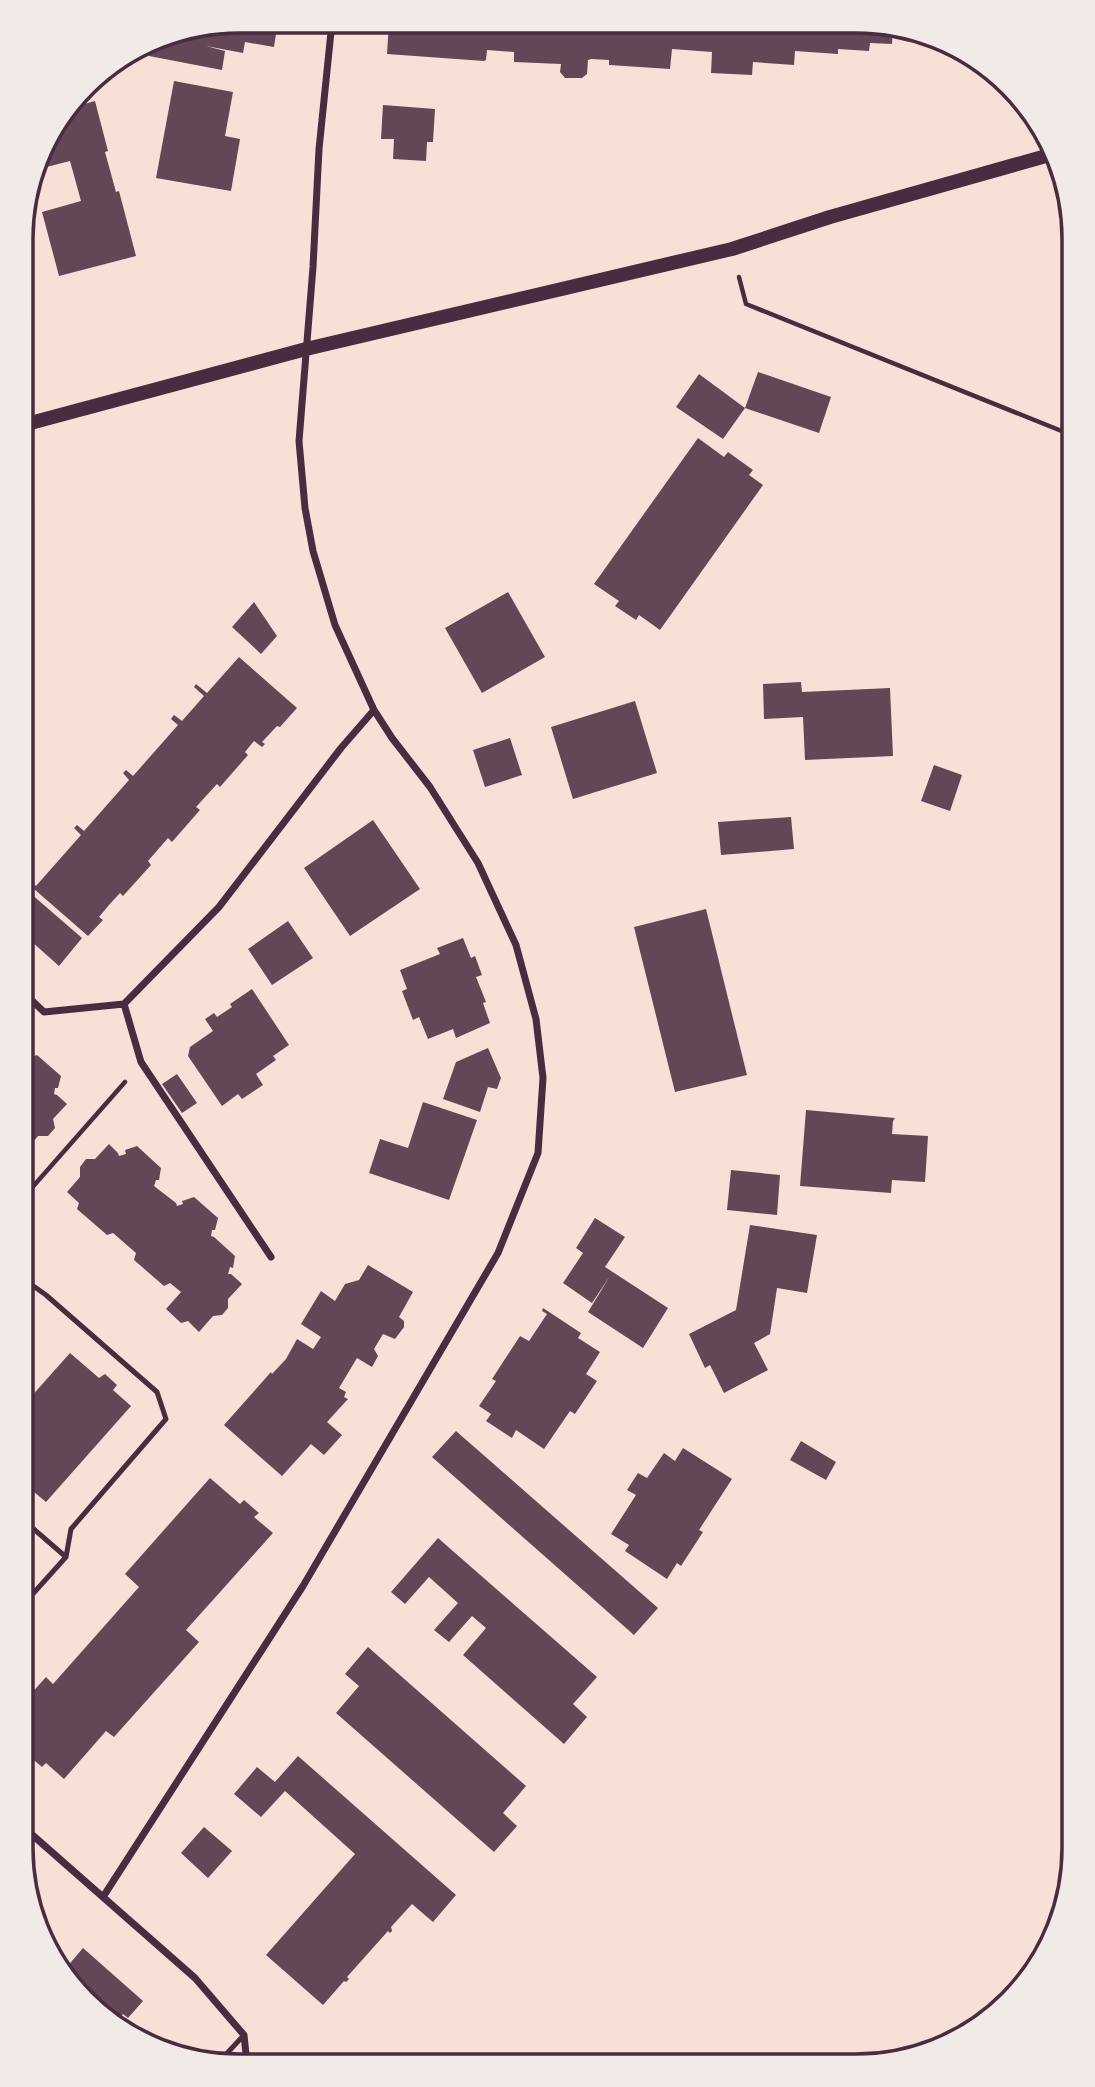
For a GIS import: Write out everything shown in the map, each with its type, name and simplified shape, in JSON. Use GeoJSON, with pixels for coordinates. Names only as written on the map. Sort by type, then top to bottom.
{"type":"FeatureCollection","features":[{"type":"Feature","properties":{"kind":"main road"},"geometry":{"type":"LineString","coordinates":[[33,422],[306,349],[732,248],[1044,156]]}},
{"type":"Feature","properties":{"kind":"street"},"geometry":{"type":"LineString","coordinates":[[103,1897],[310,1575],[498,1252],[538,1153],[543,1078],[536,1019],[516,945],[478,863],[429,787],[374,710],[335,625],[313,551],[305,508],[299,441],[319,149],[330,33]]}},
{"type":"Feature","properties":{"kind":"street"},"geometry":{"type":"LineString","coordinates":[[33,1002],[44,1012],[124,1004],[219,907],[341,748],[374,710]]}},
{"type":"Feature","properties":{"kind":"street"},"geometry":{"type":"LineString","coordinates":[[124,1004],[141,1062],[271,1257]]}},
{"type":"Feature","properties":{"kind":"street"},"geometry":{"type":"LineString","coordinates":[[33,1836],[195,1978],[244,2035],[246,2054]]}},
{"type":"Feature","properties":{"kind":"lane"},"geometry":{"type":"LineString","coordinates":[[33,1288],[46,1295],[157,1392],[166,1419],[72,1529],[66,1557],[33,1594]]}},
{"type":"Feature","properties":{"kind":"lane"},"geometry":{"type":"LineString","coordinates":[[33,1528],[66,1557]]}},
{"type":"Feature","properties":{"kind":"lane"},"geometry":{"type":"LineString","coordinates":[[227,2053],[244,2035]]}},
{"type":"Feature","properties":{"kind":"path"},"geometry":{"type":"LineString","coordinates":[[732,248],[747,304],[1062,431]]}},
{"type":"Feature","properties":{"kind":"path"},"geometry":{"type":"LineString","coordinates":[[33,1186],[141,1062]]}},
{"type":"Feature","properties":{"kind":"building"},"geometry":{"type":"Polygon","coordinates":[[[276,33],[274,47],[245,42],[243,53],[206,46],[225,51],[222,70],[149,56],[149,53],[173,44],[212,35],[276,33]]]}},
{"type":"Feature","properties":{"kind":"building"},"geometry":{"type":"Polygon","coordinates":[[[388,33],[856,33],[892,37],[892,44],[870,43],[869,51],[838,49],[838,54],[795,51],[794,65],[753,62],[752,75],[711,73],[712,52],[672,49],[670,69],[609,65],[609,60],[591,59],[588,60],[587,74],[582,78],[565,78],[560,72],[561,64],[514,62],[514,52],[487,50],[484,61],[387,54],[388,33]]]}},
{"type":"Feature","properties":{"kind":"building"},"geometry":{"type":"Polygon","coordinates":[[[174,81],[233,92],[225,136],[240,139],[231,191],[156,178],[174,81]]]}},
{"type":"Feature","properties":{"kind":"building"},"geometry":{"type":"Polygon","coordinates":[[[95,101],[108,151],[105,152],[116,192],[119,191],[136,256],[59,276],[42,212],[81,201],[70,161],[46,167],[61,136],[84,104],[95,101]]]}},
{"type":"Feature","properties":{"kind":"building"},"geometry":{"type":"Polygon","coordinates":[[[383,105],[435,109],[433,142],[427,142],[426,161],[393,159],[394,139],[381,139],[383,105]]]}},
{"type":"Feature","properties":{"kind":"building"},"geometry":{"type":"Polygon","coordinates":[[[758,372],[831,397],[819,433],[745,408],[758,372]]]}},
{"type":"Feature","properties":{"kind":"building"},"geometry":{"type":"Polygon","coordinates":[[[699,374],[745,408],[723,439],[676,407],[699,374]]]}},
{"type":"Feature","properties":{"kind":"building"},"geometry":{"type":"Polygon","coordinates":[[[698,438],[724,457],[728,452],[753,470],[749,475],[763,485],[660,630],[639,615],[636,620],[615,606],[619,601],[594,584],[698,438]]]}},
{"type":"Feature","properties":{"kind":"building"},"geometry":{"type":"Polygon","coordinates":[[[508,592],[545,657],[482,693],[445,628],[508,592]]]}},
{"type":"Feature","properties":{"kind":"building"},"geometry":{"type":"Polygon","coordinates":[[[254,602],[277,636],[261,654],[232,627],[254,602]]]}},
{"type":"Feature","properties":{"kind":"building"},"geometry":{"type":"Polygon","coordinates":[[[239,657],[297,708],[262,742],[265,744],[262,747],[254,741],[245,752],[248,755],[220,787],[217,784],[196,807],[200,810],[172,842],[168,838],[148,861],[151,865],[123,896],[120,893],[109,905],[99,917],[103,920],[88,936],[33,888],[33,883],[36,886],[81,835],[74,828],[77,825],[84,831],[129,780],[123,773],[126,770],[133,776],[178,725],[171,719],[173,716],[182,721],[204,696],[194,687],[196,684],[207,693],[239,657]]]}},
{"type":"Feature","properties":{"kind":"building"},"geometry":{"type":"Polygon","coordinates":[[[801,682],[802,692],[890,688],[893,756],[805,760],[803,717],[764,719],[763,684],[801,682]]]}},
{"type":"Feature","properties":{"kind":"building"},"geometry":{"type":"Polygon","coordinates":[[[635,701],[657,773],[573,799],[551,727],[635,701]]]}},
{"type":"Feature","properties":{"kind":"building"},"geometry":{"type":"Polygon","coordinates":[[[510,738],[522,775],[485,787],[473,750],[510,738]]]}},
{"type":"Feature","properties":{"kind":"building"},"geometry":{"type":"Polygon","coordinates":[[[934,765],[962,775],[950,811],[921,801],[934,765]]]}},
{"type":"Feature","properties":{"kind":"building"},"geometry":{"type":"Polygon","coordinates":[[[791,817],[794,849],[721,855],[718,822],[791,817]]]}},
{"type":"Feature","properties":{"kind":"building"},"geometry":{"type":"Polygon","coordinates":[[[373,820],[420,889],[350,936],[304,868],[373,820]]]}},
{"type":"Feature","properties":{"kind":"building"},"geometry":{"type":"Polygon","coordinates":[[[33,896],[82,938],[59,966],[33,943],[33,896]]]}},
{"type":"Feature","properties":{"kind":"building"},"geometry":{"type":"Polygon","coordinates":[[[706,909],[747,1075],[675,1092],[634,927],[706,909]]]}},
{"type":"Feature","properties":{"kind":"building"},"geometry":{"type":"Polygon","coordinates":[[[288,921],[313,958],[272,985],[248,949],[288,921]]]}},
{"type":"Feature","properties":{"kind":"building"},"geometry":{"type":"Polygon","coordinates":[[[463,938],[471,958],[475,956],[482,975],[476,977],[486,1002],[483,1003],[490,1023],[456,1038],[453,1029],[428,1039],[419,1017],[413,1020],[402,991],[407,989],[400,970],[440,954],[437,948],[463,938]]]}},
{"type":"Feature","properties":{"kind":"building"},"geometry":{"type":"Polygon","coordinates":[[[252,989],[289,1045],[273,1056],[276,1060],[256,1074],[263,1085],[242,1099],[238,1094],[222,1106],[188,1056],[190,1047],[213,1031],[205,1019],[214,1013],[217,1017],[252,989]]]}},
{"type":"Feature","properties":{"kind":"building"},"geometry":{"type":"Polygon","coordinates":[[[488,1048],[501,1078],[497,1089],[488,1087],[480,1112],[443,1099],[456,1062],[488,1048]]]}},
{"type":"Feature","properties":{"kind":"building"},"geometry":{"type":"Polygon","coordinates":[[[37,1055],[61,1076],[54,1094],[67,1104],[53,1119],[55,1128],[48,1136],[38,1136],[33,1142],[33,1056],[37,1055]]]}},
{"type":"Feature","properties":{"kind":"building"},"geometry":{"type":"Polygon","coordinates":[[[177,1074],[197,1103],[182,1113],[162,1084],[177,1074]]]}},
{"type":"Feature","properties":{"kind":"building"},"geometry":{"type":"Polygon","coordinates":[[[423,1102],[477,1120],[449,1200],[369,1173],[380,1139],[408,1148],[423,1102]]]}},
{"type":"Feature","properties":{"kind":"building"},"geometry":{"type":"Polygon","coordinates":[[[806,1110],[895,1118],[892,1134],[928,1136],[925,1182],[892,1180],[891,1193],[800,1186],[806,1110]]]}},
{"type":"Feature","properties":{"kind":"building"},"geometry":{"type":"Polygon","coordinates":[[[109,1144],[119,1156],[126,1154],[125,1150],[137,1146],[161,1168],[159,1180],[156,1180],[154,1186],[177,1206],[194,1197],[218,1218],[211,1236],[235,1256],[233,1268],[230,1267],[228,1274],[242,1284],[228,1299],[228,1308],[222,1315],[213,1316],[199,1332],[188,1321],[181,1323],[166,1309],[181,1292],[170,1283],[164,1286],[134,1260],[136,1253],[113,1233],[107,1235],[77,1209],[79,1203],[67,1192],[80,1177],[80,1167],[86,1159],[95,1159],[109,1144]]]}},
{"type":"Feature","properties":{"kind":"building"},"geometry":{"type":"Polygon","coordinates":[[[731,1170],[780,1175],[777,1215],[727,1210],[731,1170]]]}},
{"type":"Feature","properties":{"kind":"building"},"geometry":{"type":"Polygon","coordinates":[[[595,1218],[625,1237],[605,1267],[668,1308],[643,1348],[588,1312],[610,1276],[592,1303],[563,1283],[583,1253],[576,1248],[595,1218]]]}},
{"type":"Feature","properties":{"kind":"building"},"geometry":{"type":"Polygon","coordinates":[[[750,1225],[817,1235],[807,1293],[777,1288],[770,1334],[754,1343],[768,1370],[724,1393],[710,1365],[705,1368],[689,1334],[736,1310],[750,1225]]]}},
{"type":"Feature","properties":{"kind":"building"},"geometry":{"type":"Polygon","coordinates":[[[368,1265],[413,1292],[399,1317],[404,1321],[404,1327],[395,1339],[383,1334],[374,1349],[378,1356],[372,1367],[357,1358],[339,1388],[346,1392],[344,1397],[348,1399],[327,1422],[342,1435],[324,1455],[311,1444],[282,1476],[224,1425],[286,1359],[297,1339],[313,1349],[321,1337],[301,1324],[321,1291],[335,1301],[345,1284],[359,1280],[368,1265]]]}},
{"type":"Feature","properties":{"kind":"building"},"geometry":{"type":"Polygon","coordinates":[[[543,1308],[581,1333],[578,1338],[600,1352],[586,1374],[597,1381],[575,1414],[570,1411],[544,1449],[516,1430],[512,1438],[486,1421],[491,1414],[479,1406],[496,1381],[492,1379],[520,1336],[529,1341],[547,1314],[542,1311],[543,1308]]]}},
{"type":"Feature","properties":{"kind":"building"},"geometry":{"type":"Polygon","coordinates":[[[70,1353],[99,1378],[105,1374],[117,1385],[113,1390],[131,1406],[46,1502],[33,1491],[33,1395],[70,1353]]]}},
{"type":"Feature","properties":{"kind":"building"},"geometry":{"type":"Polygon","coordinates":[[[456,1431],[658,1608],[634,1635],[432,1457],[456,1431]]]}},
{"type":"Feature","properties":{"kind":"building"},"geometry":{"type":"Polygon","coordinates":[[[801,1441],[836,1462],[826,1480],[790,1460],[801,1441]]]}},
{"type":"Feature","properties":{"kind":"building"},"geometry":{"type":"Polygon","coordinates":[[[683,1448],[732,1479],[699,1530],[703,1532],[681,1566],[677,1563],[667,1579],[625,1551],[629,1545],[611,1534],[636,1495],[627,1490],[638,1473],[647,1478],[664,1453],[675,1461],[683,1448]]]}},
{"type":"Feature","properties":{"kind":"building"},"geometry":{"type":"Polygon","coordinates":[[[210,1478],[240,1504],[244,1500],[259,1513],[254,1517],[273,1533],[186,1630],[199,1642],[114,1737],[106,1731],[64,1779],[46,1763],[42,1767],[33,1759],[33,1692],[46,1677],[53,1684],[139,1587],[125,1574],[210,1478]]]}},
{"type":"Feature","properties":{"kind":"building"},"geometry":{"type":"Polygon","coordinates":[[[438,1538],[597,1677],[573,1704],[587,1717],[564,1744],[463,1655],[486,1628],[472,1616],[449,1642],[434,1630],[458,1603],[429,1577],[405,1604],[391,1592],[438,1538]]]}},
{"type":"Feature","properties":{"kind":"building"},"geometry":{"type":"Polygon","coordinates":[[[368,1647],[526,1786],[503,1813],[517,1826],[494,1852],[336,1713],[359,1686],[345,1674],[368,1647]]]}},
{"type":"Feature","properties":{"kind":"building"},"geometry":{"type":"Polygon","coordinates":[[[298,1756],[456,1895],[433,1922],[412,1904],[391,1927],[392,1931],[388,1931],[347,1977],[349,1979],[344,1981],[323,2005],[266,1955],[355,1854],[285,1791],[261,1817],[234,1794],[257,1767],[275,1782],[298,1756]]]}},
{"type":"Feature","properties":{"kind":"building"},"geometry":{"type":"Polygon","coordinates":[[[204,1827],[232,1851],[208,1878],[181,1853],[204,1827]]]}},
{"type":"Feature","properties":{"kind":"building"},"geometry":{"type":"Polygon","coordinates":[[[83,1948],[143,2001],[128,2018],[123,2014],[121,2016],[93,1994],[69,1964],[83,1948]]]}}]}
